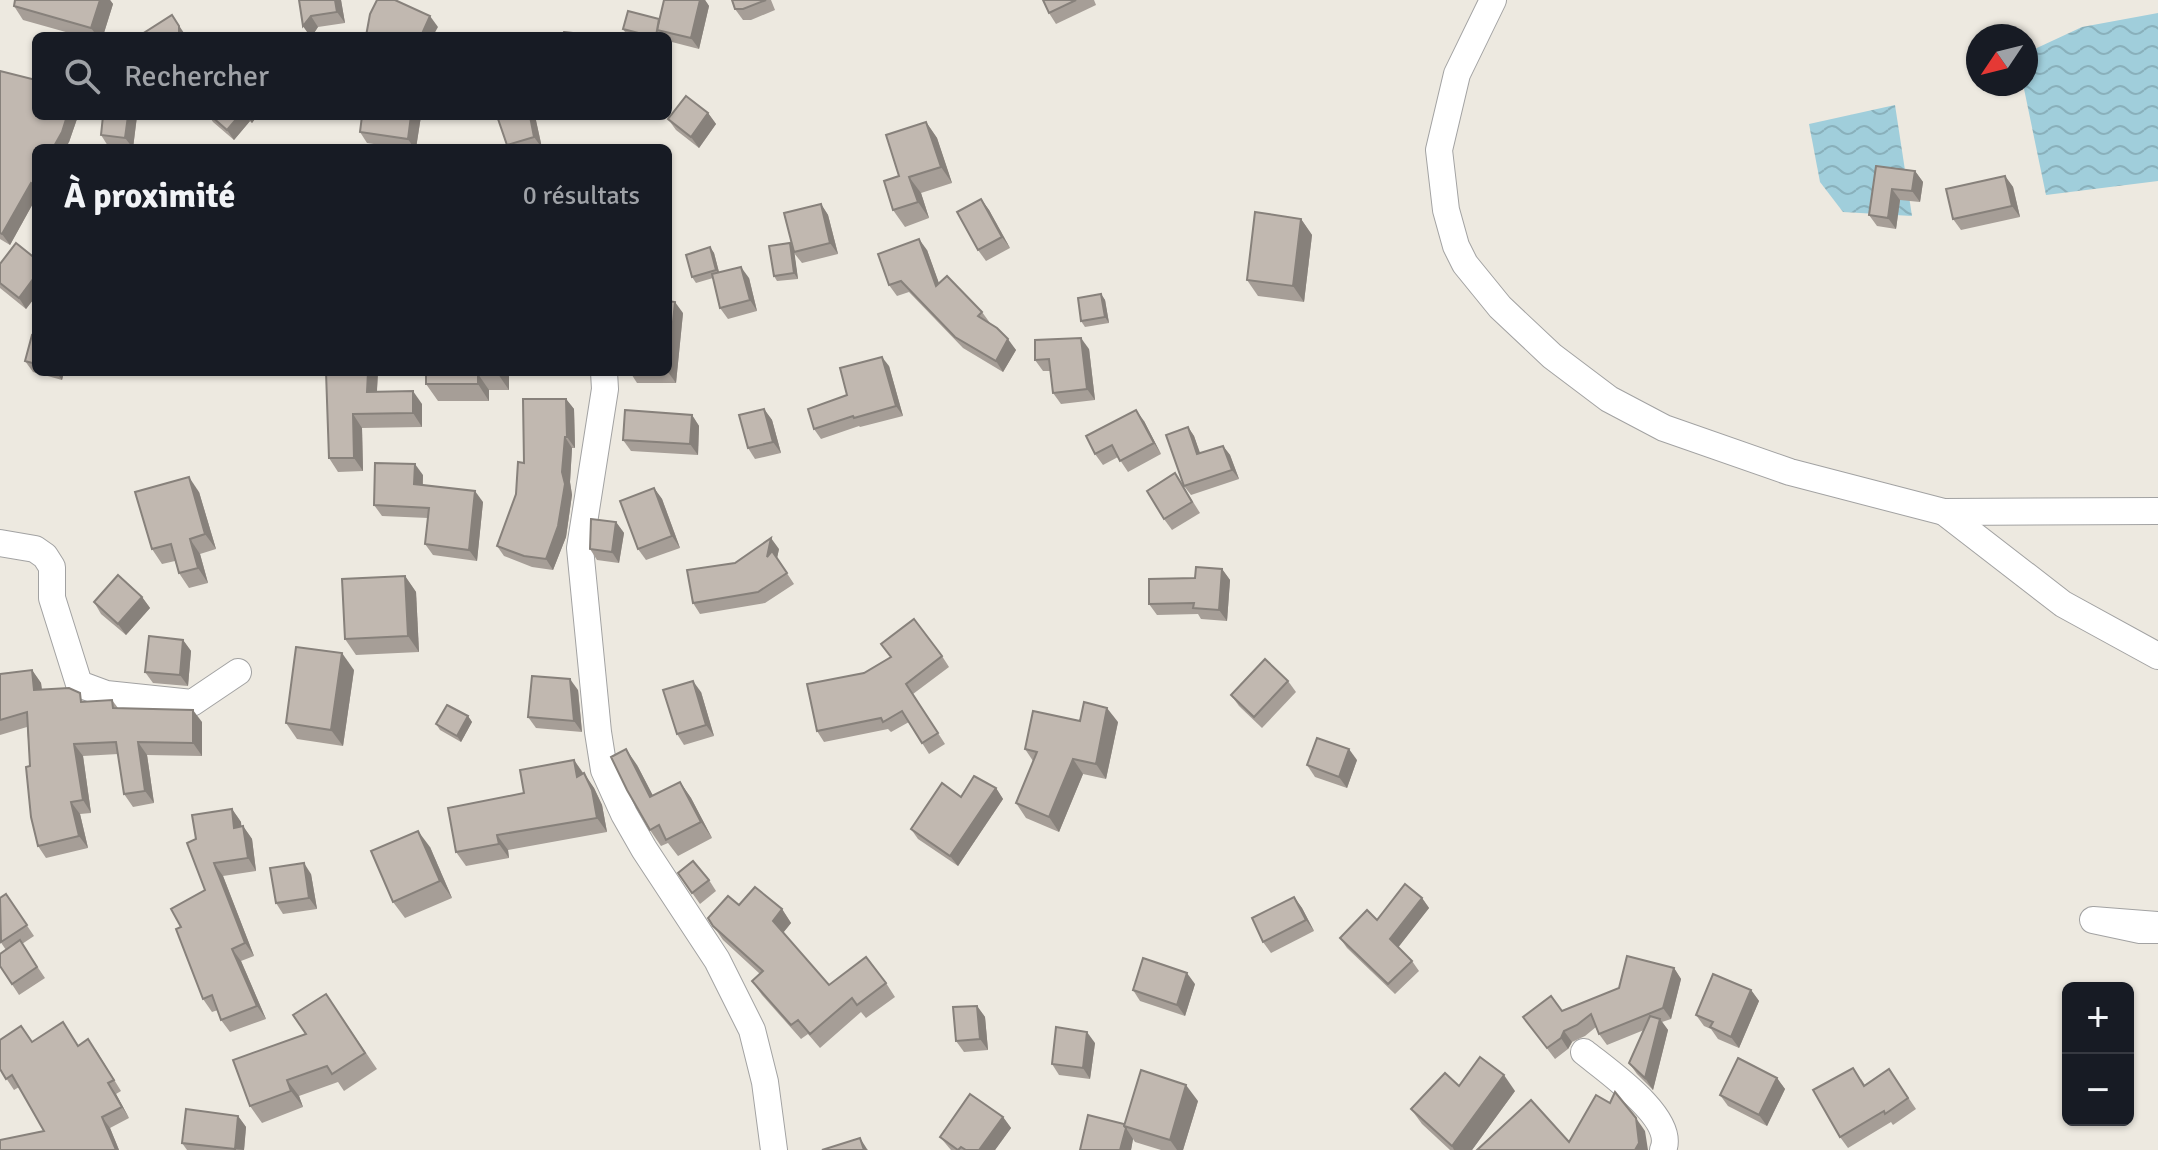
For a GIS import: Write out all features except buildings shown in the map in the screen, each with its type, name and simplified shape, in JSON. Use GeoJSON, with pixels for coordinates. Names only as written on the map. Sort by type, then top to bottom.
{"type":"FeatureCollection","features":[{"type":"Feature","properties":{"kind":"street"},"geometry":{"type":"LineString","coordinates":[[1493,0],[1457,74],[1439,150],[1446,210],[1456,246],[1465,264],[1490,296],[1552,356],[1609,399],[1664,428],[1790,472],[1944,512],[2158,511]]}},
{"type":"Feature","properties":{"kind":"street"},"geometry":{"type":"LineString","coordinates":[[604,376],[605,389],[580,548],[604,770],[624,814],[717,960],[752,1030],[765,1082],[774,1150]]}},
{"type":"Feature","properties":{"kind":"street"},"geometry":{"type":"LineString","coordinates":[[1944,512],[2063,604],[2158,656]]}},
{"type":"Feature","properties":{"kind":"street"},"geometry":{"type":"LineString","coordinates":[[0,543],[35,549],[45,556],[52,567],[52,598],[79,684],[106,694],[192,703],[238,672]]}},
{"type":"Feature","properties":{"kind":"street"},"geometry":{"type":"LineString","coordinates":[[1584,1052],[1654,1113],[1664,1136],[1663,1150]]}},
{"type":"Feature","properties":{"kind":"water"},"geometry":{"type":"Polygon","coordinates":[[[2158,13],[2158,181],[2046,195],[2025,96],[2038,96],[2038,47],[2082,27],[2158,13]]]}},
{"type":"Feature","properties":{"kind":"water"},"geometry":{"type":"Polygon","coordinates":[[[1895,105],[1912,216],[1843,212],[1820,182],[1809,124],[1895,105]]]}}]}
